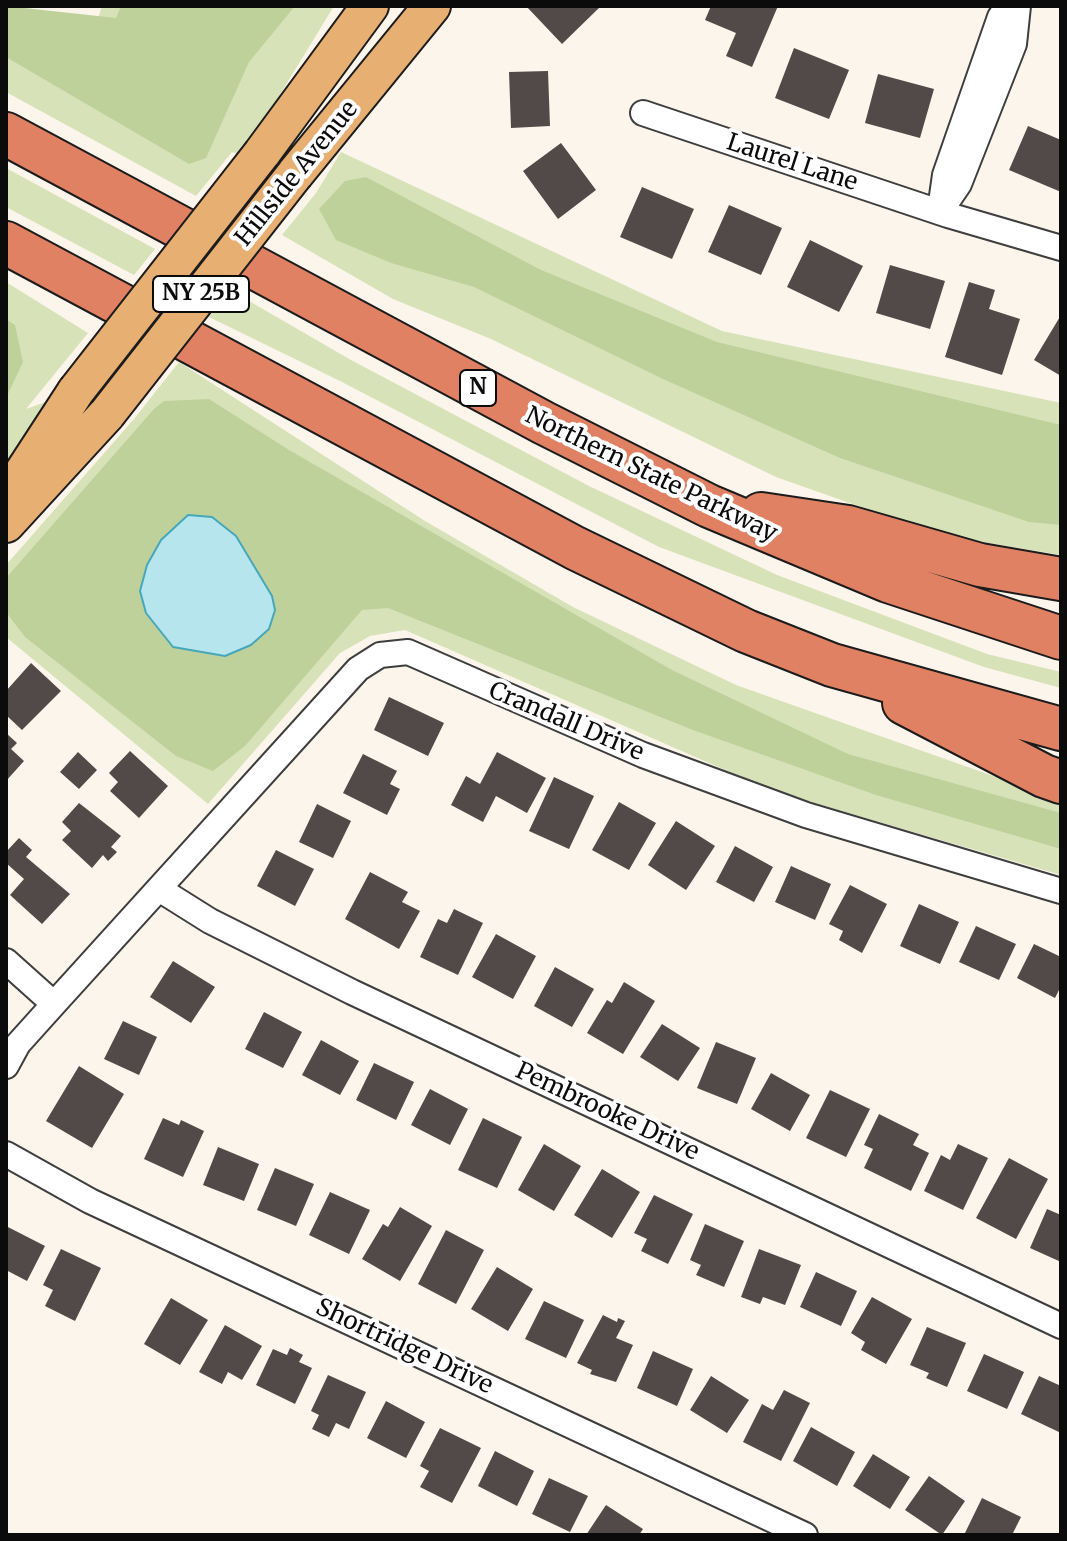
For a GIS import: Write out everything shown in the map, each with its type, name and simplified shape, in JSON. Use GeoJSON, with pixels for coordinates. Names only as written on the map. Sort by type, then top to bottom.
{"type":"FeatureCollection","features":[{"type":"Feature","properties":{"kind":"highway","name":"Northern State Parkway"},"geometry":{"type":"LineString","coordinates":[[6,134],[530,416],[709,506],[888,581],[1061,638]]}},
{"type":"Feature","properties":{"kind":"highway"},"geometry":{"type":"LineString","coordinates":[[6,243],[575,548],[746,631],[1061,757]]}},
{"type":"Feature","properties":{"kind":"highway"},"geometry":{"type":"LineString","coordinates":[[709,506],[848,527],[967,562],[1061,579]]}},
{"type":"Feature","properties":{"kind":"highway"},"geometry":{"type":"LineString","coordinates":[[832,665],[1061,729]]}},
{"type":"Feature","properties":{"kind":"highway"},"geometry":{"type":"LineString","coordinates":[[832,665],[1061,782]]}},
{"type":"Feature","properties":{"kind":"main road","name":"Hillside Avenue"},"geometry":{"type":"LineString","coordinates":[[6,498],[76,391],[262,153],[370,6]]}},
{"type":"Feature","properties":{"kind":"main road","name":"Hillside Avenue"},"geometry":{"type":"LineString","coordinates":[[6,524],[107,414],[295,174],[432,6]]}},
{"type":"Feature","properties":{"kind":"street"},"geometry":{"type":"LineString","coordinates":[[940,212],[945,175],[1000,17],[1008,6]]}},
{"type":"Feature","properties":{"kind":"street"},"geometry":{"type":"LineString","coordinates":[[940,212],[959,184],[1014,44],[1018,6]]}},
{"type":"Feature","properties":{"kind":"street","name":"Laurel Lane"},"geometry":{"type":"LineString","coordinates":[[643,113],[940,212],[1061,248]]}},
{"type":"Feature","properties":{"kind":"street","name":"Crandall Drive"},"geometry":{"type":"LineString","coordinates":[[54,1004],[358,669],[380,655],[408,652],[629,749],[791,809],[945,859],[1061,891]]}},
{"type":"Feature","properties":{"kind":"street","name":"Pembrooke Drive"},"geometry":{"type":"LineString","coordinates":[[159,889],[210,921],[352,992],[1061,1326]]}},
{"type":"Feature","properties":{"kind":"street"},"geometry":{"type":"LineString","coordinates":[[6,961],[54,1004],[18,1044],[6,1066]]}},
{"type":"Feature","properties":{"kind":"street","name":"Shortridge Drive"},"geometry":{"type":"LineString","coordinates":[[6,1154],[105,1208],[805,1535]]}},
{"type":"Feature","properties":{"kind":"green space"},"geometry":{"type":"Polygon","coordinates":[[[6,6],[116,18],[121,6],[295,6],[249,62],[206,158],[189,164],[6,57],[6,6]]]}},
{"type":"Feature","properties":{"kind":"green space"},"geometry":{"type":"Polygon","coordinates":[[[102,6],[334,6],[276,101],[238,154],[232,152],[196,196],[6,92],[6,18],[85,58],[102,6]]]}},
{"type":"Feature","properties":{"kind":"green space"},"geometry":{"type":"Polygon","coordinates":[[[341,152],[722,331],[1061,403],[1061,555],[976,541],[898,520],[776,477],[491,339],[393,299],[282,235],[316,193],[341,152]]]}},
{"type":"Feature","properties":{"kind":"green space"},"geometry":{"type":"Polygon","coordinates":[[[6,168],[155,249],[134,275],[6,207],[6,168]]]}},
{"type":"Feature","properties":{"kind":"green space"},"geometry":{"type":"Polygon","coordinates":[[[366,177],[541,270],[717,342],[1061,425],[1061,525],[1029,522],[840,458],[663,379],[474,287],[391,263],[336,240],[319,209],[345,181],[366,177]]]}},
{"type":"Feature","properties":{"kind":"green space"},"geometry":{"type":"Polygon","coordinates":[[[6,282],[88,333],[26,409],[76,391],[6,498],[6,282]]]}},
{"type":"Feature","properties":{"kind":"green space"},"geometry":{"type":"Polygon","coordinates":[[[230,290],[351,360],[589,486],[777,575],[987,654],[1061,672],[1061,688],[984,667],[659,547],[340,381],[209,317],[230,290]]]}},
{"type":"Feature","properties":{"kind":"green space"},"geometry":{"type":"Polygon","coordinates":[[[6,319],[15,325],[23,362],[6,398],[6,319]]]}},
{"type":"Feature","properties":{"kind":"green space"},"geometry":{"type":"Polygon","coordinates":[[[179,362],[425,521],[573,607],[736,685],[1061,800],[1061,875],[773,791],[405,630],[370,636],[340,653],[208,804],[6,637],[6,565],[134,419],[179,362]]]}},
{"type":"Feature","properties":{"kind":"green space"},"geometry":{"type":"Polygon","coordinates":[[[209,399],[289,450],[672,670],[848,754],[1061,813],[1061,849],[876,795],[693,730],[388,608],[362,610],[245,746],[213,771],[176,756],[25,637],[6,612],[6,578],[154,409],[164,401],[209,399]]]}},
{"type":"Feature","properties":{"kind":"water"},"geometry":{"type":"Polygon","coordinates":[[[188,515],[212,517],[236,536],[272,596],[275,610],[269,629],[251,645],[225,656],[173,647],[146,613],[140,591],[147,565],[161,540],[188,515]]]}},
{"type":"Feature","properties":{"kind":"building"},"geometry":{"type":"Polygon","coordinates":[[[526,6],[601,6],[562,44],[526,6]]]}},
{"type":"Feature","properties":{"kind":"building"},"geometry":{"type":"Polygon","coordinates":[[[711,6],[778,6],[752,67],[726,56],[736,33],[705,20],[711,6]]]}},
{"type":"Feature","properties":{"kind":"building"},"geometry":{"type":"Polygon","coordinates":[[[794,48],[849,70],[829,119],[775,98],[794,48]]]}},
{"type":"Feature","properties":{"kind":"building"},"geometry":{"type":"Polygon","coordinates":[[[548,71],[550,126],[511,128],[509,72],[548,71]]]}},
{"type":"Feature","properties":{"kind":"building"},"geometry":{"type":"Polygon","coordinates":[[[878,74],[934,89],[920,138],[865,123],[878,74]]]}},
{"type":"Feature","properties":{"kind":"building"},"geometry":{"type":"Polygon","coordinates":[[[1028,126],[1061,140],[1061,192],[1009,170],[1028,126]]]}},
{"type":"Feature","properties":{"kind":"building"},"geometry":{"type":"Polygon","coordinates":[[[561,143],[596,190],[558,219],[523,171],[561,143]]]}},
{"type":"Feature","properties":{"kind":"building"},"geometry":{"type":"Polygon","coordinates":[[[642,187],[694,209],[672,259],[620,237],[642,187]]]}},
{"type":"Feature","properties":{"kind":"building"},"geometry":{"type":"Polygon","coordinates":[[[729,205],[782,228],[761,275],[708,252],[729,205]]]}},
{"type":"Feature","properties":{"kind":"building"},"geometry":{"type":"Polygon","coordinates":[[[810,240],[863,266],[839,312],[787,287],[810,240]]]}},
{"type":"Feature","properties":{"kind":"building"},"geometry":{"type":"Polygon","coordinates":[[[890,265],[945,281],[930,329],[876,313],[890,265]]]}},
{"type":"Feature","properties":{"kind":"building"},"geometry":{"type":"Polygon","coordinates":[[[969,282],[995,290],[989,309],[1020,319],[1002,375],[945,357],[969,282]]]}},
{"type":"Feature","properties":{"kind":"building"},"geometry":{"type":"Polygon","coordinates":[[[1061,315],[1061,376],[1034,360],[1061,315]]]}},
{"type":"Feature","properties":{"kind":"building"},"geometry":{"type":"Polygon","coordinates":[[[31,663],[61,691],[22,730],[6,715],[6,691],[31,663]]]}},
{"type":"Feature","properties":{"kind":"building"},"geometry":{"type":"Polygon","coordinates":[[[389,697],[444,723],[428,756],[374,730],[389,697]]]}},
{"type":"Feature","properties":{"kind":"building"},"geometry":{"type":"Polygon","coordinates":[[[6,733],[17,743],[11,749],[24,761],[6,781],[6,733]]]}},
{"type":"Feature","properties":{"kind":"building"},"geometry":{"type":"Polygon","coordinates":[[[130,751],[168,786],[139,818],[110,791],[118,782],[109,773],[130,751]]]}},
{"type":"Feature","properties":{"kind":"building"},"geometry":{"type":"Polygon","coordinates":[[[78,752],[97,770],[79,789],[60,772],[78,752]]]}},
{"type":"Feature","properties":{"kind":"building"},"geometry":{"type":"Polygon","coordinates":[[[497,752],[546,778],[527,813],[496,796],[483,822],[451,805],[466,776],[480,784],[497,752]]]}},
{"type":"Feature","properties":{"kind":"building"},"geometry":{"type":"Polygon","coordinates":[[[363,754],[397,771],[390,784],[400,789],[387,815],[343,793],[363,754]]]}},
{"type":"Feature","properties":{"kind":"building"},"geometry":{"type":"Polygon","coordinates":[[[554,777],[594,796],[569,849],[529,831],[554,777]]]}},
{"type":"Feature","properties":{"kind":"building"},"geometry":{"type":"Polygon","coordinates":[[[619,802],[656,823],[629,870],[592,850],[619,802]]]}},
{"type":"Feature","properties":{"kind":"building"},"geometry":{"type":"Polygon","coordinates":[[[79,803],[121,836],[111,847],[117,852],[108,861],[103,855],[92,868],[62,840],[71,831],[62,822],[79,803]]]}},
{"type":"Feature","properties":{"kind":"building"},"geometry":{"type":"Polygon","coordinates":[[[317,804],[351,821],[333,858],[299,842],[317,804]]]}},
{"type":"Feature","properties":{"kind":"building"},"geometry":{"type":"Polygon","coordinates":[[[676,821],[715,846],[686,890],[648,865],[676,821]]]}},
{"type":"Feature","properties":{"kind":"building"},"geometry":{"type":"Polygon","coordinates":[[[19,838],[32,850],[26,857],[70,894],[42,924],[10,895],[24,879],[6,863],[6,852],[19,838]]]}},
{"type":"Feature","properties":{"kind":"building"},"geometry":{"type":"Polygon","coordinates":[[[735,846],[773,867],[754,902],[716,882],[735,846]]]}},
{"type":"Feature","properties":{"kind":"building"},"geometry":{"type":"Polygon","coordinates":[[[276,850],[314,869],[295,906],[257,886],[276,850]]]}},
{"type":"Feature","properties":{"kind":"building"},"geometry":{"type":"Polygon","coordinates":[[[791,866],[831,884],[815,920],[775,902],[791,866]]]}},
{"type":"Feature","properties":{"kind":"building"},"geometry":{"type":"Polygon","coordinates":[[[370,872],[408,892],[402,902],[420,911],[399,949],[345,919],[370,872]]]}},
{"type":"Feature","properties":{"kind":"building"},"geometry":{"type":"Polygon","coordinates":[[[850,885],[887,904],[862,953],[839,940],[843,931],[829,924],[850,885]]]}},
{"type":"Feature","properties":{"kind":"building"},"geometry":{"type":"Polygon","coordinates":[[[919,904],[959,922],[940,964],[900,946],[919,904]]]}},
{"type":"Feature","properties":{"kind":"building"},"geometry":{"type":"Polygon","coordinates":[[[454,909],[483,923],[458,975],[420,957],[438,919],[447,923],[454,909]]]}},
{"type":"Feature","properties":{"kind":"building"},"geometry":{"type":"Polygon","coordinates":[[[976,926],[1016,944],[999,980],[959,962],[976,926]]]}},
{"type":"Feature","properties":{"kind":"building"},"geometry":{"type":"Polygon","coordinates":[[[496,934],[536,956],[513,999],[472,977],[496,934]]]}},
{"type":"Feature","properties":{"kind":"building"},"geometry":{"type":"Polygon","coordinates":[[[1034,944],[1061,957],[1061,986],[1055,998],[1017,978],[1034,944]]]}},
{"type":"Feature","properties":{"kind":"building"},"geometry":{"type":"Polygon","coordinates":[[[173,961],[215,987],[191,1023],[150,997],[173,961]]]}},
{"type":"Feature","properties":{"kind":"building"},"geometry":{"type":"Polygon","coordinates":[[[555,967],[594,989],[572,1027],[534,1006],[555,967]]]}},
{"type":"Feature","properties":{"kind":"building"},"geometry":{"type":"Polygon","coordinates":[[[624,982],[655,1001],[623,1054],[587,1033],[607,1000],[612,1003],[624,982]]]}},
{"type":"Feature","properties":{"kind":"building"},"geometry":{"type":"Polygon","coordinates":[[[264,1012],[302,1032],[283,1068],[245,1049],[264,1012]]]}},
{"type":"Feature","properties":{"kind":"building"},"geometry":{"type":"Polygon","coordinates":[[[123,1021],[157,1037],[139,1075],[104,1059],[123,1021]]]}},
{"type":"Feature","properties":{"kind":"building"},"geometry":{"type":"Polygon","coordinates":[[[662,1024],[700,1048],[678,1081],[640,1057],[662,1024]]]}},
{"type":"Feature","properties":{"kind":"building"},"geometry":{"type":"Polygon","coordinates":[[[321,1040],[359,1061],[340,1095],[302,1075],[321,1040]]]}},
{"type":"Feature","properties":{"kind":"building"},"geometry":{"type":"Polygon","coordinates":[[[716,1042],[756,1058],[737,1104],[697,1088],[716,1042]]]}},
{"type":"Feature","properties":{"kind":"building"},"geometry":{"type":"Polygon","coordinates":[[[374,1063],[414,1082],[396,1120],[356,1100],[374,1063]]]}},
{"type":"Feature","properties":{"kind":"building"},"geometry":{"type":"Polygon","coordinates":[[[79,1066],[124,1094],[92,1148],[46,1121],[79,1066]]]}},
{"type":"Feature","properties":{"kind":"building"},"geometry":{"type":"Polygon","coordinates":[[[771,1073],[810,1095],[790,1131],[751,1109],[771,1073]]]}},
{"type":"Feature","properties":{"kind":"building"},"geometry":{"type":"Polygon","coordinates":[[[430,1089],[468,1109],[450,1145],[411,1125],[430,1089]]]}},
{"type":"Feature","properties":{"kind":"building"},"geometry":{"type":"Polygon","coordinates":[[[830,1090],[870,1109],[846,1157],[806,1138],[830,1090]]]}},
{"type":"Feature","properties":{"kind":"building"},"geometry":{"type":"Polygon","coordinates":[[[879,1114],[919,1134],[913,1145],[929,1153],[911,1191],[864,1168],[873,1149],[864,1145],[879,1114]]]}},
{"type":"Feature","properties":{"kind":"building"},"geometry":{"type":"Polygon","coordinates":[[[163,1118],[179,1125],[181,1120],[204,1131],[183,1177],[144,1159],[163,1118]]]}},
{"type":"Feature","properties":{"kind":"building"},"geometry":{"type":"Polygon","coordinates":[[[483,1118],[522,1137],[497,1188],[458,1170],[483,1118]]]}},
{"type":"Feature","properties":{"kind":"building"},"geometry":{"type":"Polygon","coordinates":[[[544,1144],[581,1166],[554,1211],[518,1190],[544,1144]]]}},
{"type":"Feature","properties":{"kind":"building"},"geometry":{"type":"Polygon","coordinates":[[[958,1144],[988,1158],[963,1210],[924,1191],[941,1155],[950,1160],[958,1144]]]}},
{"type":"Feature","properties":{"kind":"building"},"geometry":{"type":"Polygon","coordinates":[[[218,1147],[259,1164],[244,1201],[203,1185],[218,1147]]]}},
{"type":"Feature","properties":{"kind":"building"},"geometry":{"type":"Polygon","coordinates":[[[1009,1158],[1048,1179],[1016,1239],[976,1218],[1009,1158]]]}},
{"type":"Feature","properties":{"kind":"building"},"geometry":{"type":"Polygon","coordinates":[[[275,1168],[314,1184],[296,1226],[257,1210],[275,1168]]]}},
{"type":"Feature","properties":{"kind":"building"},"geometry":{"type":"Polygon","coordinates":[[[602,1169],[640,1192],[612,1238],[574,1215],[602,1169]]]}},
{"type":"Feature","properties":{"kind":"building"},"geometry":{"type":"Polygon","coordinates":[[[330,1192],[370,1210],[349,1254],[309,1235],[330,1192]]]}},
{"type":"Feature","properties":{"kind":"building"},"geometry":{"type":"Polygon","coordinates":[[[654,1195],[693,1214],[668,1264],[641,1251],[647,1239],[634,1233],[654,1195]]]}},
{"type":"Feature","properties":{"kind":"building"},"geometry":{"type":"Polygon","coordinates":[[[400,1207],[432,1226],[400,1281],[362,1259],[383,1224],[388,1227],[400,1207]]]}},
{"type":"Feature","properties":{"kind":"building"},"geometry":{"type":"Polygon","coordinates":[[[1047,1209],[1061,1215],[1061,1262],[1030,1248],[1047,1209]]]}},
{"type":"Feature","properties":{"kind":"building"},"geometry":{"type":"Polygon","coordinates":[[[705,1224],[744,1241],[724,1287],[696,1275],[701,1265],[690,1260],[705,1224]]]}},
{"type":"Feature","properties":{"kind":"building"},"geometry":{"type":"Polygon","coordinates":[[[6,1226],[45,1246],[27,1281],[6,1270],[6,1226]]]}},
{"type":"Feature","properties":{"kind":"building"},"geometry":{"type":"Polygon","coordinates":[[[446,1230],[484,1250],[456,1304],[418,1284],[446,1230]]]}},
{"type":"Feature","properties":{"kind":"building"},"geometry":{"type":"Polygon","coordinates":[[[61,1249],[101,1268],[75,1321],[45,1306],[53,1290],[43,1285],[61,1249]]]}},
{"type":"Feature","properties":{"kind":"building"},"geometry":{"type":"Polygon","coordinates":[[[759,1249],[801,1265],[785,1305],[763,1297],[760,1304],[741,1297],[759,1249]]]}},
{"type":"Feature","properties":{"kind":"building"},"geometry":{"type":"Polygon","coordinates":[[[497,1267],[533,1289],[508,1331],[471,1309],[497,1267]]]}},
{"type":"Feature","properties":{"kind":"building"},"geometry":{"type":"Polygon","coordinates":[[[816,1272],[857,1291],[841,1326],[800,1307],[816,1272]]]}},
{"type":"Feature","properties":{"kind":"building"},"geometry":{"type":"Polygon","coordinates":[[[872,1297],[912,1319],[886,1364],[861,1350],[865,1342],[851,1333],[872,1297]]]}},
{"type":"Feature","properties":{"kind":"building"},"geometry":{"type":"Polygon","coordinates":[[[171,1298],[208,1320],[180,1365],[144,1344],[171,1298]]]}},
{"type":"Feature","properties":{"kind":"building"},"geometry":{"type":"Polygon","coordinates":[[[544,1301],[584,1320],[566,1358],[525,1339],[544,1301]]]}},
{"type":"Feature","properties":{"kind":"building"},"geometry":{"type":"Polygon","coordinates":[[[603,1315],[617,1322],[618,1318],[625,1321],[616,1338],[633,1345],[616,1382],[590,1374],[592,1370],[577,1363],[603,1315]]]}},
{"type":"Feature","properties":{"kind":"building"},"geometry":{"type":"Polygon","coordinates":[[[225,1325],[262,1346],[242,1380],[228,1372],[222,1384],[199,1372],[225,1325]]]}},
{"type":"Feature","properties":{"kind":"building"},"geometry":{"type":"Polygon","coordinates":[[[927,1327],[966,1343],[947,1387],[926,1378],[929,1373],[910,1365],[927,1327]]]}},
{"type":"Feature","properties":{"kind":"building"},"geometry":{"type":"Polygon","coordinates":[[[290,1348],[303,1355],[299,1362],[312,1368],[295,1404],[256,1385],[273,1349],[287,1355],[290,1348]]]}},
{"type":"Feature","properties":{"kind":"building"},"geometry":{"type":"Polygon","coordinates":[[[653,1351],[693,1369],[677,1406],[637,1388],[653,1351]]]}},
{"type":"Feature","properties":{"kind":"building"},"geometry":{"type":"Polygon","coordinates":[[[984,1354],[1024,1372],[1007,1409],[967,1391],[984,1354]]]}},
{"type":"Feature","properties":{"kind":"building"},"geometry":{"type":"Polygon","coordinates":[[[328,1375],[366,1392],[349,1429],[336,1423],[329,1437],[312,1429],[319,1415],[311,1411],[328,1375]]]}},
{"type":"Feature","properties":{"kind":"building"},"geometry":{"type":"Polygon","coordinates":[[[711,1376],[749,1400],[727,1433],[690,1410],[711,1376]]]}},
{"type":"Feature","properties":{"kind":"building"},"geometry":{"type":"Polygon","coordinates":[[[1039,1376],[1061,1386],[1061,1433],[1021,1414],[1039,1376]]]}},
{"type":"Feature","properties":{"kind":"building"},"geometry":{"type":"Polygon","coordinates":[[[784,1390],[810,1403],[781,1461],[743,1442],[762,1404],[773,1410],[784,1390]]]}},
{"type":"Feature","properties":{"kind":"building"},"geometry":{"type":"Polygon","coordinates":[[[386,1401],[425,1422],[406,1458],[367,1438],[386,1401]]]}},
{"type":"Feature","properties":{"kind":"building"},"geometry":{"type":"Polygon","coordinates":[[[811,1427],[855,1452],[837,1486],[793,1461],[811,1427]]]}},
{"type":"Feature","properties":{"kind":"building"},"geometry":{"type":"Polygon","coordinates":[[[440,1428],[481,1448],[452,1503],[420,1487],[429,1471],[420,1466],[440,1428]]]}},
{"type":"Feature","properties":{"kind":"building"},"geometry":{"type":"Polygon","coordinates":[[[495,1451],[534,1471],[517,1506],[478,1486],[495,1451]]]}},
{"type":"Feature","properties":{"kind":"building"},"geometry":{"type":"Polygon","coordinates":[[[873,1454],[910,1477],[890,1509],[853,1486],[873,1454]]]}},
{"type":"Feature","properties":{"kind":"building"},"geometry":{"type":"Polygon","coordinates":[[[929,1476],[965,1501],[942,1535],[905,1510],[929,1476]]]}},
{"type":"Feature","properties":{"kind":"building"},"geometry":{"type":"Polygon","coordinates":[[[549,1478],[588,1496],[570,1532],[532,1514],[549,1478]]]}},
{"type":"Feature","properties":{"kind":"building"},"geometry":{"type":"Polygon","coordinates":[[[982,1498],[1021,1517],[1012,1535],[964,1535],[982,1498]]]}},
{"type":"Feature","properties":{"kind":"building"},"geometry":{"type":"Polygon","coordinates":[[[606,1505],[643,1529],[639,1535],[586,1535],[606,1505]]]}}]}
